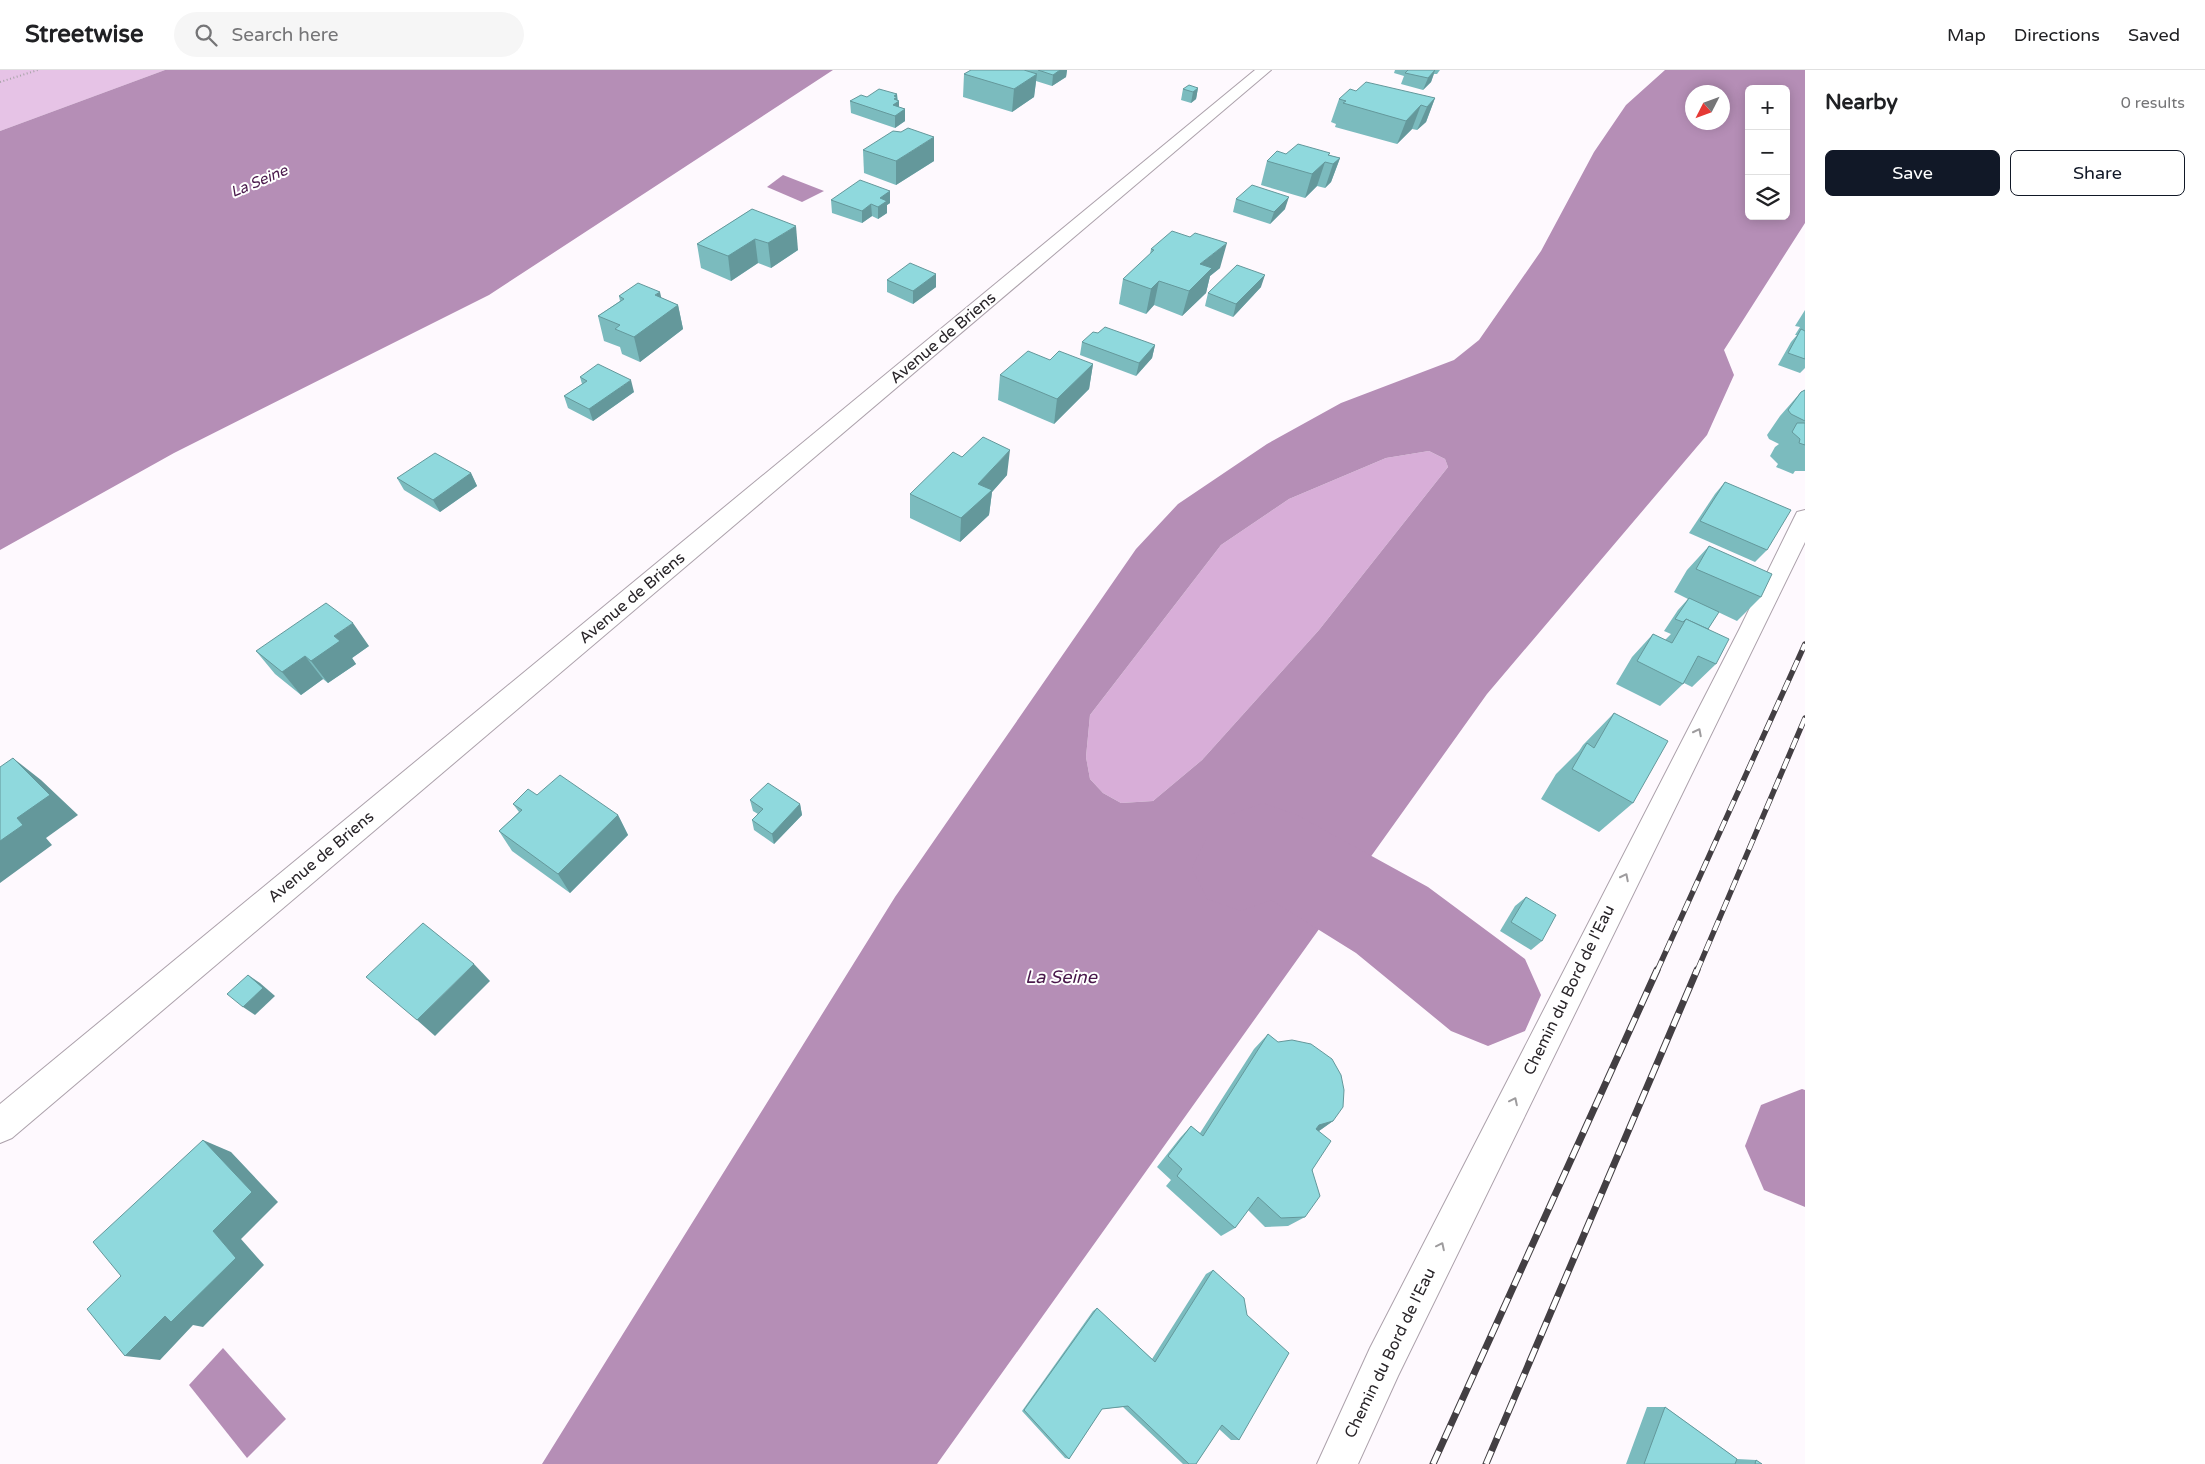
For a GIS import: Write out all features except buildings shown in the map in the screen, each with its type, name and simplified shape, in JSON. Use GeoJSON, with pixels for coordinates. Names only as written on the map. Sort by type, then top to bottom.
{"type":"FeatureCollection","features":[{"type":"Feature","properties":{"kind":"street","name":"Avenue de Briens"},"geometry":{"type":"LineString","coordinates":[[0,1126],[1264,70]]}},
{"type":"Feature","properties":{"kind":"street","name":"Chemin du Bord de l'Eau"},"geometry":{"type":"LineString","coordinates":[[1337,1464],[1397,1336],[1751,630],[1805,518]]}},
{"type":"Feature","properties":{"kind":"path"},"geometry":{"type":"LineString","coordinates":[[0,82],[38,70]]}},
{"type":"Feature","properties":{"kind":"shaded area"},"geometry":{"type":"Polygon","coordinates":[[[0,70],[165,70],[0,131],[0,70]]]}},
{"type":"Feature","properties":{"kind":"shaded area"},"geometry":{"type":"Polygon","coordinates":[[[1429,451],[1445,459],[1448,467],[1319,630],[1202,760],[1153,801],[1121,803],[1103,793],[1090,779],[1086,757],[1090,715],[1221,545],[1289,499],[1386,458],[1429,451]]]}},
{"type":"Feature","properties":{"kind":"water","name":"La Seine"},"geometry":{"type":"Polygon","coordinates":[[[165,70],[833,70],[489,295],[174,453],[0,550],[0,131],[165,70]]]}},
{"type":"Feature","properties":{"kind":"water","name":"La Seine"},"geometry":{"type":"Polygon","coordinates":[[[1665,70],[1805,70],[1805,223],[1724,350],[1734,375],[1707,435],[1487,694],[937,1464],[542,1464],[895,897],[1136,549],[1178,504],[1267,444],[1341,403],[1454,360],[1479,340],[1541,251],[1594,152],[1626,105],[1665,70]],[[1429,451],[1386,458],[1289,499],[1221,545],[1090,715],[1086,757],[1090,779],[1103,793],[1121,803],[1153,801],[1202,760],[1319,630],[1448,467],[1445,459],[1429,451]]]}},
{"type":"Feature","properties":{"kind":"water"},"geometry":{"type":"Polygon","coordinates":[[[783,175],[824,191],[802,202],[767,187],[783,175]]]}},
{"type":"Feature","properties":{"kind":"water"},"geometry":{"type":"Polygon","coordinates":[[[223,1348],[286,1419],[247,1458],[189,1385],[223,1348]]]}},
{"type":"Feature","properties":{"kind":"waterway"},"geometry":{"type":"LineString","coordinates":[[1241,868],[1263,845],[1392,920],[1488,995]]}},
{"type":"Feature","properties":{"kind":"waterway"},"geometry":{"type":"LineString","coordinates":[[1802,1146],[1805,1149]]}},
{"type":"Feature","properties":{"kind":"railway"},"geometry":{"type":"LineString","coordinates":[[1657,971],[1805,644]]}},
{"type":"Feature","properties":{"kind":"railway"},"geometry":{"type":"LineString","coordinates":[[1697,971],[1805,718]]}},
{"type":"Feature","properties":{"kind":"railway"},"geometry":{"type":"LineString","coordinates":[[1433,1464],[1657,970]]}},
{"type":"Feature","properties":{"kind":"railway"},"geometry":{"type":"LineString","coordinates":[[1486,1464],[1697,970]]}}]}
